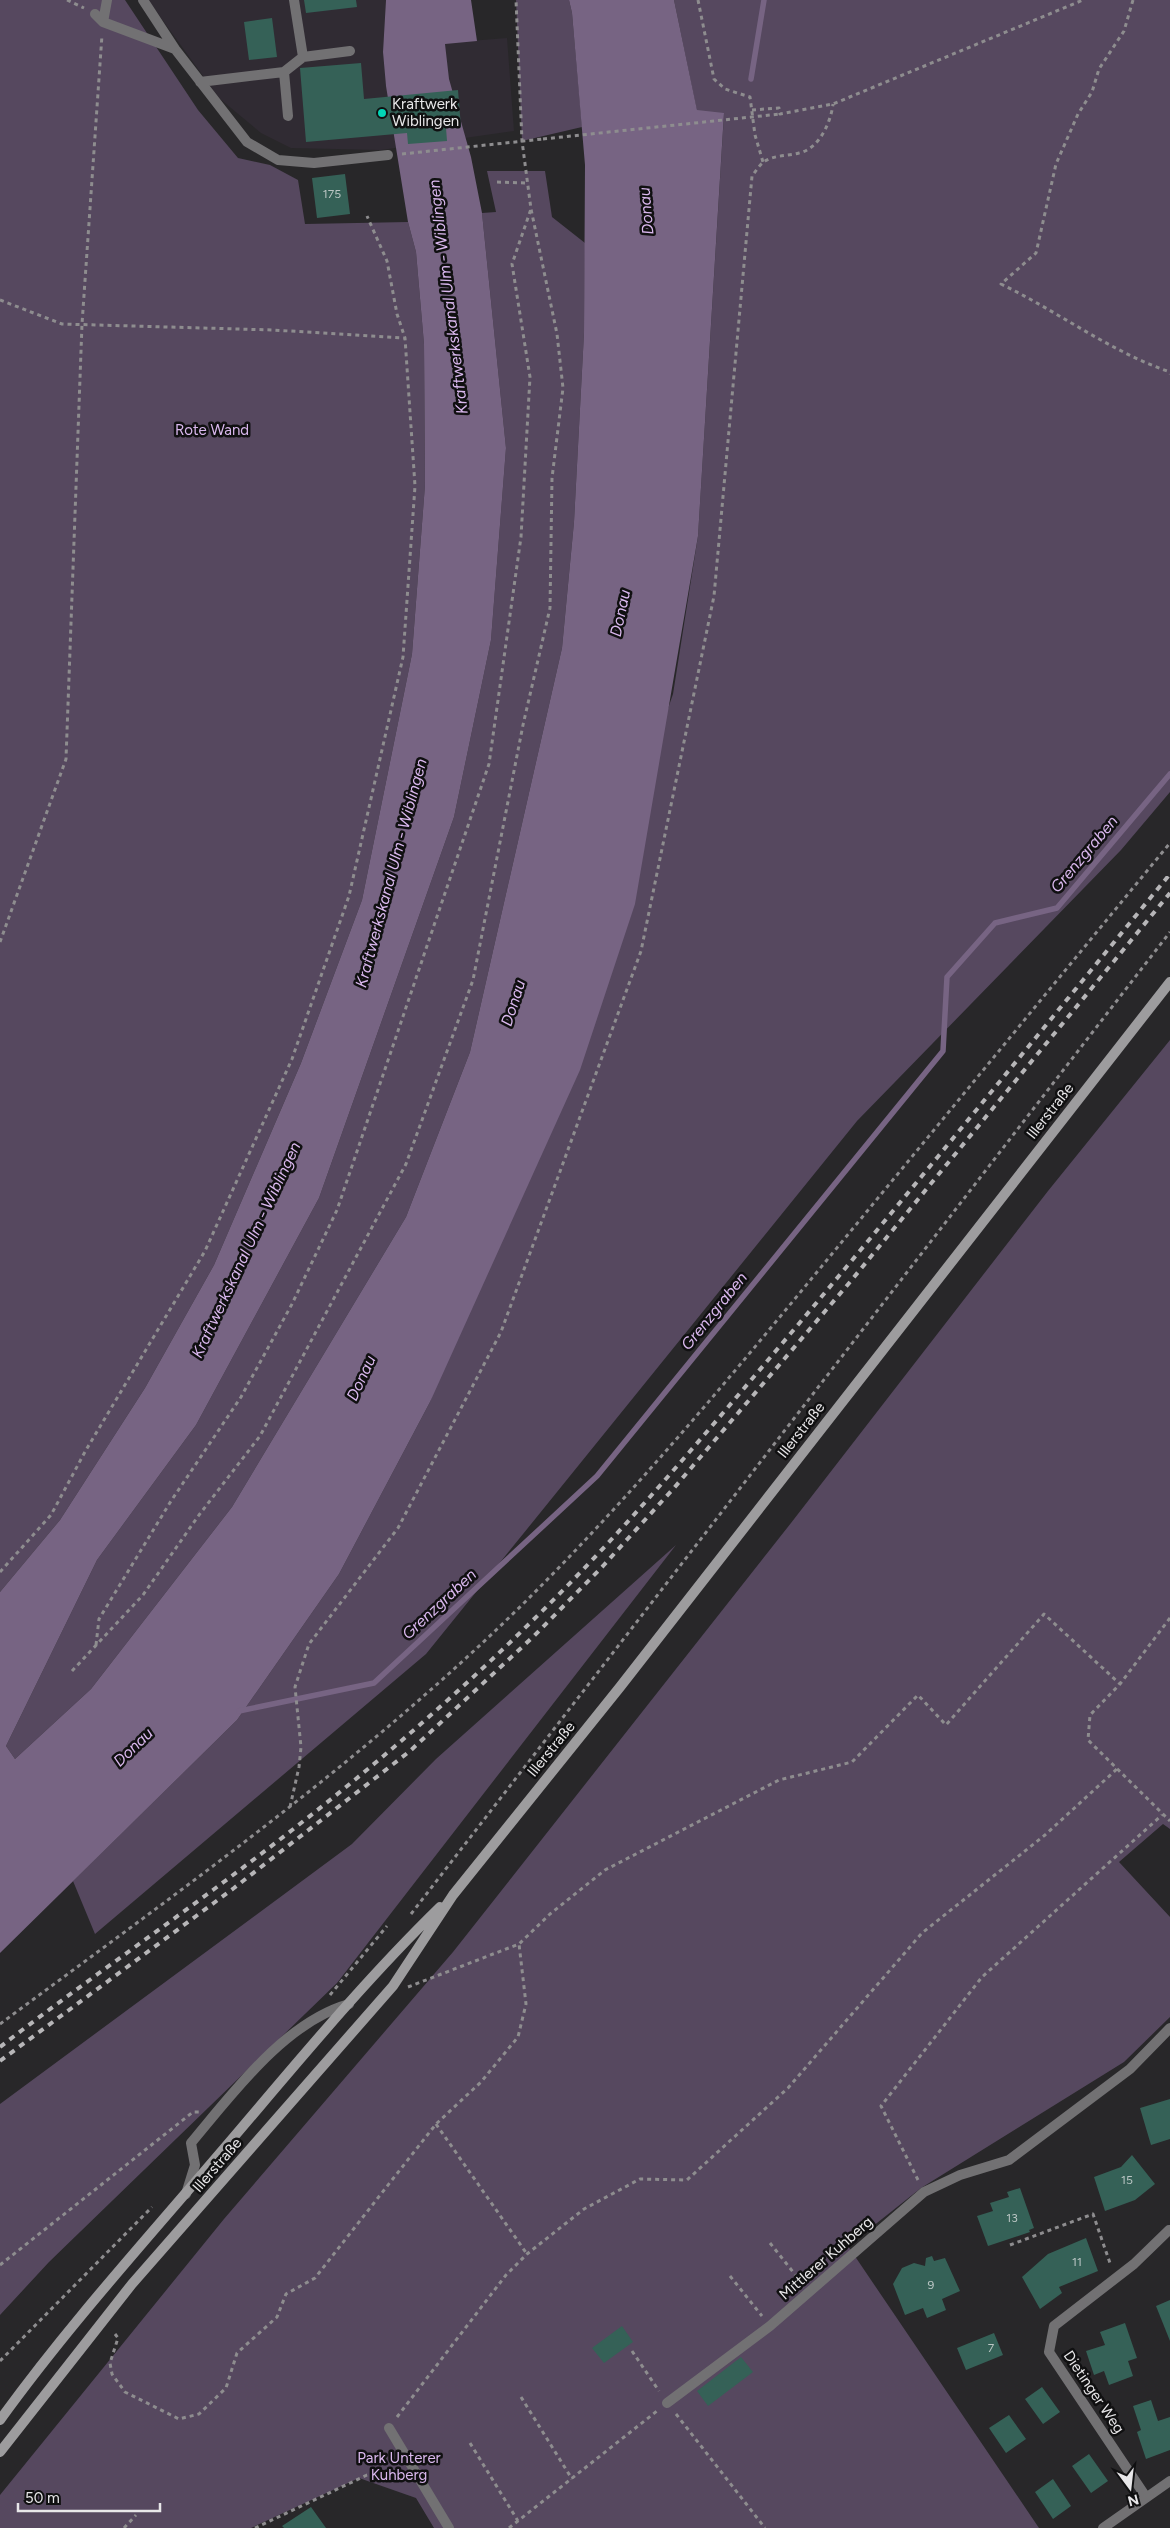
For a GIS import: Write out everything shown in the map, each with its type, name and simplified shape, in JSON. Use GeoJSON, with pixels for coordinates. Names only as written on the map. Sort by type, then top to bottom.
{"type":"FeatureCollection","features":[{"type":"Feature","properties":{"kind":"main road","name":"Illerstraße"},"geometry":{"type":"LineString","coordinates":[[0,2452],[132,2284],[393,1986],[453,1894],[620,1688],[1170,982]]}},
{"type":"Feature","properties":{"kind":"main road","name":"Illerstraße"},"geometry":{"type":"LineString","coordinates":[[0,2420],[38,2367],[93,2301],[348,2004],[405,1941],[453,1894]]}},
{"type":"Feature","properties":{"kind":"street"},"geometry":{"type":"LineString","coordinates":[[103,22],[107,0]]}},
{"type":"Feature","properties":{"kind":"street"},"geometry":{"type":"LineString","coordinates":[[143,0],[175,49],[247,142],[278,160],[314,163],[388,155]]}},
{"type":"Feature","properties":{"kind":"street"},"geometry":{"type":"LineString","coordinates":[[294,0],[303,57]]}},
{"type":"Feature","properties":{"kind":"street"},"geometry":{"type":"LineString","coordinates":[[95,14],[103,22],[175,49]]}},
{"type":"Feature","properties":{"kind":"street"},"geometry":{"type":"LineString","coordinates":[[200,82],[284,72],[303,57],[350,51]]}},
{"type":"Feature","properties":{"kind":"street"},"geometry":{"type":"LineString","coordinates":[[284,72],[288,116]]}},
{"type":"Feature","properties":{"kind":"street"},"geometry":{"type":"LineString","coordinates":[[186,2194],[194,2165],[191,2143],[217,2111],[248,2076],[308,2021],[348,2004]]}},
{"type":"Feature","properties":{"kind":"street","name":"Mittlerer Kuhberg"},"geometry":{"type":"LineString","coordinates":[[667,2403],[770,2326],[924,2192],[960,2175],[1009,2160],[1130,2069],[1170,2028]]}},
{"type":"Feature","properties":{"kind":"street","name":"Dietinger Weg"},"geometry":{"type":"LineString","coordinates":[[1146,2496],[1049,2352],[1054,2326],[1134,2264],[1168,2230]]}},
{"type":"Feature","properties":{"kind":"street"},"geometry":{"type":"LineString","coordinates":[[389,2428],[449,2528]]}},
{"type":"Feature","properties":{"kind":"street"},"geometry":{"type":"LineString","coordinates":[[1103,2528],[1146,2496],[1170,2481]]}},
{"type":"Feature","properties":{"kind":"path"},"geometry":{"type":"LineString","coordinates":[[72,1671],[143,1595],[198,1515],[260,1436],[406,1164],[474,980],[522,725],[550,608],[552,478],[562,388],[557,334],[531,209],[522,141],[516,0]]}},
{"type":"Feature","properties":{"kind":"path"},"geometry":{"type":"LineString","coordinates":[[698,0],[714,80],[725,89],[750,97],[755,135],[763,162]]}},
{"type":"Feature","properties":{"kind":"path"},"geometry":{"type":"LineString","coordinates":[[388,155],[780,114],[833,104],[1083,0]]}},
{"type":"Feature","properties":{"kind":"path"},"geometry":{"type":"LineString","coordinates":[[1133,0],[1124,31],[1099,69],[1092,92],[1078,114],[1056,164],[1036,253],[1001,284],[1075,323],[1132,358],[1167,371],[1170,374]]}},
{"type":"Feature","properties":{"kind":"path"},"geometry":{"type":"LineString","coordinates":[[0,942],[66,759],[82,324],[103,22]]}},
{"type":"Feature","properties":{"kind":"path"},"geometry":{"type":"LineString","coordinates":[[290,1807],[301,1747],[295,1687],[309,1644],[398,1528],[501,1332],[641,951],[714,596],[752,176],[763,162],[772,157],[801,153],[810,149],[831,120],[833,104]]}},
{"type":"Feature","properties":{"kind":"path"},"geometry":{"type":"LineString","coordinates":[[752,110],[779,108],[780,114]]}},
{"type":"Feature","properties":{"kind":"path"},"geometry":{"type":"LineString","coordinates":[[497,182],[528,183]]}},
{"type":"Feature","properties":{"kind":"path"},"geometry":{"type":"LineString","coordinates":[[96,1646],[99,1619],[171,1501],[241,1397],[292,1304],[337,1210],[489,764],[522,537],[530,377],[512,264],[531,209]]}},
{"type":"Feature","properties":{"kind":"path"},"geometry":{"type":"LineString","coordinates":[[0,1572],[51,1515],[86,1450],[205,1250],[292,1059],[349,896],[403,657],[415,486],[406,338],[397,314],[387,261],[367,216]]}},
{"type":"Feature","properties":{"kind":"path"},"geometry":{"type":"LineString","coordinates":[[0,300],[62,324],[273,330],[406,338]]}},
{"type":"Feature","properties":{"kind":"path"},"geometry":{"type":"LineString","coordinates":[[0,2024],[290,1807],[440,1682],[528,1598],[614,1510],[716,1395],[1170,843]]}},
{"type":"Feature","properties":{"kind":"path"},"geometry":{"type":"LineString","coordinates":[[406,1920],[1170,932]]}},
{"type":"Feature","properties":{"kind":"path"},"geometry":{"type":"LineString","coordinates":[[393,1986],[412,1987],[519,1944],[550,1914],[605,1870],[779,1780],[852,1762],[918,1695],[946,1725],[1044,1614],[1120,1684]]}},
{"type":"Feature","properties":{"kind":"path"},"geometry":{"type":"LineString","coordinates":[[1170,1618],[1120,1684],[1090,1715],[1088,1740],[1170,1821]]}},
{"type":"Feature","properties":{"kind":"path"},"geometry":{"type":"LineString","coordinates":[[389,2428],[506,2275],[527,2254],[584,2209],[640,2179],[687,2180],[788,2088],[922,1933],[1045,1835],[1118,1768]]}},
{"type":"Feature","properties":{"kind":"path"},"geometry":{"type":"LineString","coordinates":[[924,2192],[881,2106],[982,1977],[1162,1815]]}},
{"type":"Feature","properties":{"kind":"path"},"geometry":{"type":"LineString","coordinates":[[326,2000],[387,1926]]}},
{"type":"Feature","properties":{"kind":"path"},"geometry":{"type":"LineString","coordinates":[[114,2334],[118,2338],[110,2363],[112,2374],[125,2392],[179,2419],[198,2414],[226,2388],[237,2353],[277,2317],[286,2294],[315,2278],[436,2124],[481,2082],[518,2037],[526,2004],[519,1944]]}},
{"type":"Feature","properties":{"kind":"path"},"geometry":{"type":"LineString","coordinates":[[0,2265],[193,2112],[217,2111]]}},
{"type":"Feature","properties":{"kind":"path"},"geometry":{"type":"LineString","coordinates":[[436,2124],[527,2254]]}},
{"type":"Feature","properties":{"kind":"path"},"geometry":{"type":"LineString","coordinates":[[0,2361],[154,2206]]}},
{"type":"Feature","properties":{"kind":"path"},"geometry":{"type":"LineString","coordinates":[[1010,2245],[1093,2214],[1116,2278]]}},
{"type":"Feature","properties":{"kind":"path"},"geometry":{"type":"LineString","coordinates":[[770,2243],[809,2292]]}},
{"type":"Feature","properties":{"kind":"path"},"geometry":{"type":"LineString","coordinates":[[730,2276],[770,2326]]}},
{"type":"Feature","properties":{"kind":"path"},"geometry":{"type":"LineString","coordinates":[[632,2351],[667,2403],[765,2528]]}},
{"type":"Feature","properties":{"kind":"path"},"geometry":{"type":"LineString","coordinates":[[521,2397],[572,2479]]}},
{"type":"Feature","properties":{"kind":"path"},"geometry":{"type":"LineString","coordinates":[[509,2528],[667,2403]]}},
{"type":"Feature","properties":{"kind":"path"},"geometry":{"type":"LineString","coordinates":[[470,2443],[518,2521]]}},
{"type":"Feature","properties":{"kind":"path"},"geometry":{"type":"LineString","coordinates":[[255,2528],[367,2475],[413,2468]]}},
{"type":"Feature","properties":{"kind":"path"},"geometry":{"type":"LineString","coordinates":[[124,2528],[136,2515]]}},
{"type":"Feature","properties":{"kind":"shaded area"},"geometry":{"type":"Polygon","coordinates":[[[148,0],[386,0],[383,52],[386,85],[445,43],[507,38],[514,131],[381,150],[291,148],[261,133],[219,98],[148,0]]]}},
{"type":"Feature","properties":{"kind":"green space","name":"Rote Wand"},"geometry":{"type":"Polygon","coordinates":[[[0,0],[125,0],[198,110],[238,158],[270,165],[298,180],[305,224],[408,222],[416,252],[424,344],[425,485],[412,654],[362,900],[301,1063],[214,1265],[145,1388],[60,1520],[0,1592],[0,0]]]}},
{"type":"Feature","properties":{"kind":"green space"},"geometry":{"type":"Polygon","coordinates":[[[516,0],[569,0],[572,13],[582,127],[522,141],[516,0]]]}},
{"type":"Feature","properties":{"kind":"green space"},"geometry":{"type":"Polygon","coordinates":[[[674,0],[1170,0],[1170,792],[1121,850],[857,1121],[426,1654],[95,1934],[73,1881],[237,1720],[339,1574],[430,1402],[673,694],[698,536],[724,114],[697,111],[674,0]]]}},
{"type":"Feature","properties":{"kind":"green space"},"geometry":{"type":"Polygon","coordinates":[[[487,171],[545,171],[552,217],[585,243],[584,333],[574,522],[562,648],[470,1052],[406,1217],[232,1507],[91,1689],[15,1759],[6,1746],[97,1560],[196,1425],[319,1198],[454,817],[491,640],[506,448],[482,213],[496,212],[487,171]]]}},
{"type":"Feature","properties":{"kind":"green space","name":"Park Unterer Kuhberg"},"geometry":{"type":"Polygon","coordinates":[[[1170,1040],[1170,1829],[1163,1824],[1119,1862],[1170,1917],[1170,2017],[1124,2062],[921,2188],[848,2246],[1039,2528],[434,2528],[416,2498],[359,2478],[251,2528],[0,2528],[0,2495],[224,2219],[453,1952],[791,1523],[1048,1191],[1170,1040]]]}},
{"type":"Feature","properties":{"kind":"green space"},"geometry":{"type":"Polygon","coordinates":[[[676,1545],[337,1983],[49,2262],[0,2315],[0,2104],[352,1844],[436,1759],[676,1545]]]}},
{"type":"Feature","properties":{"kind":"water"},"geometry":{"type":"Polygon","coordinates":[[[386,0],[471,0],[477,41],[445,44],[449,79],[471,157],[482,213],[506,448],[491,640],[454,817],[319,1198],[196,1425],[97,1560],[6,1746],[15,1759],[91,1689],[232,1507],[406,1217],[470,1052],[562,648],[574,522],[584,333],[585,165],[572,13],[569,0],[674,0],[697,110],[724,113],[698,536],[635,904],[580,1070],[430,1402],[339,1574],[237,1720],[0,1953],[0,1592],[60,1520],[145,1388],[214,1265],[301,1063],[362,900],[412,654],[425,485],[424,344],[416,252],[408,222],[386,86],[383,52],[386,0]]]}},
{"type":"Feature","properties":{"kind":"building"},"geometry":{"type":"Polygon","coordinates":[[[304,0],[356,0],[357,7],[306,13],[304,0]]]}},
{"type":"Feature","properties":{"kind":"building"},"geometry":{"type":"Polygon","coordinates":[[[272,18],[277,57],[249,60],[244,22],[272,18]]]}},
{"type":"Feature","properties":{"kind":"building","name":"Kraftwerk Wiblingen"},"geometry":{"type":"Polygon","coordinates":[[[361,63],[364,99],[458,90],[461,127],[446,128],[447,141],[408,144],[407,133],[306,142],[300,68],[361,63]]]}},
{"type":"Feature","properties":{"kind":"building"},"geometry":{"type":"Polygon","coordinates":[[[345,174],[350,214],[317,218],[312,178],[345,174]]]}},
{"type":"Feature","properties":{"kind":"building"},"geometry":{"type":"Polygon","coordinates":[[[1170,2099],[1170,2139],[1151,2145],[1140,2108],[1170,2099]]]}},
{"type":"Feature","properties":{"kind":"building"},"geometry":{"type":"Polygon","coordinates":[[[1132,2155],[1155,2184],[1135,2200],[1105,2211],[1094,2177],[1121,2167],[1132,2155]]]}},
{"type":"Feature","properties":{"kind":"building"},"geometry":{"type":"Polygon","coordinates":[[[1020,2188],[1034,2228],[1029,2230],[1030,2232],[988,2246],[977,2216],[993,2211],[990,2203],[1009,2197],[1007,2192],[1020,2188]]]}},
{"type":"Feature","properties":{"kind":"building"},"geometry":{"type":"Polygon","coordinates":[[[1086,2238],[1098,2271],[1059,2287],[1062,2293],[1040,2309],[1022,2277],[1048,2254],[1086,2238]]]}},
{"type":"Feature","properties":{"kind":"building"},"geometry":{"type":"Polygon","coordinates":[[[932,2256],[934,2261],[945,2258],[960,2291],[942,2299],[946,2310],[927,2318],[923,2308],[905,2315],[893,2284],[902,2268],[914,2263],[925,2266],[926,2258],[932,2256]]]}},
{"type":"Feature","properties":{"kind":"building"},"geometry":{"type":"Polygon","coordinates":[[[1170,2300],[1170,2341],[1156,2306],[1170,2300]]]}},
{"type":"Feature","properties":{"kind":"building"},"geometry":{"type":"Polygon","coordinates":[[[1125,2323],[1137,2358],[1128,2361],[1133,2376],[1109,2385],[1104,2371],[1094,2375],[1086,2351],[1105,2345],[1100,2332],[1125,2323]]]}},
{"type":"Feature","properties":{"kind":"building"},"geometry":{"type":"Polygon","coordinates":[[[622,2326],[633,2342],[604,2363],[592,2348],[622,2326]]]}},
{"type":"Feature","properties":{"kind":"building"},"geometry":{"type":"Polygon","coordinates":[[[994,2333],[1003,2355],[966,2370],[957,2348],[994,2333]]]}},
{"type":"Feature","properties":{"kind":"building"},"geometry":{"type":"Polygon","coordinates":[[[741,2357],[753,2372],[708,2406],[697,2391],[741,2357]]]}},
{"type":"Feature","properties":{"kind":"building"},"geometry":{"type":"Polygon","coordinates":[[[1042,2387],[1060,2412],[1043,2424],[1025,2399],[1042,2387]]]}},
{"type":"Feature","properties":{"kind":"building"},"geometry":{"type":"Polygon","coordinates":[[[1151,2400],[1158,2421],[1170,2417],[1170,2450],[1146,2459],[1137,2432],[1141,2430],[1133,2406],[1151,2400]]]}},
{"type":"Feature","properties":{"kind":"building"},"geometry":{"type":"Polygon","coordinates":[[[1009,2415],[1026,2439],[1006,2453],[989,2428],[1009,2415]]]}},
{"type":"Feature","properties":{"kind":"building"},"geometry":{"type":"Polygon","coordinates":[[[1089,2454],[1108,2481],[1091,2493],[1072,2466],[1089,2454]]]}},
{"type":"Feature","properties":{"kind":"building"},"geometry":{"type":"Polygon","coordinates":[[[1053,2479],[1071,2506],[1053,2519],[1035,2492],[1053,2479]]]}},
{"type":"Feature","properties":{"kind":"building"},"geometry":{"type":"Polygon","coordinates":[[[311,2507],[326,2528],[284,2528],[282,2526],[311,2507]]]}},
{"type":"Feature","properties":{"kind":"waterway"},"geometry":{"type":"LineString","coordinates":[[751,79],[764,0]]}},
{"type":"Feature","properties":{"kind":"waterway","name":"Grenzgraben"},"geometry":{"type":"LineString","coordinates":[[239,1711],[374,1683],[597,1476],[943,1051],[947,977],[995,923],[1057,908],[1170,774]]}},
{"type":"Feature","properties":{"kind":"railway"},"geometry":{"type":"LineString","coordinates":[[0,2047],[229,1878],[345,1788],[457,1692],[565,1589],[633,1516],[797,1326],[1170,874]]}},
{"type":"Feature","properties":{"kind":"railway"},"geometry":{"type":"LineString","coordinates":[[0,2061],[234,1888],[410,1751],[534,1636],[603,1566],[674,1488],[850,1282],[1170,893]]}},
{"type":"Feature","properties":{"kind":"place","name":"Kraftwerk Wiblingen"},"geometry":{"type":"Point","coordinates":[382,113]}},
{"type":"Feature","properties":{"kind":"water label","name":"Donau"},"geometry":{"type":"Point","coordinates":[646,211]}},
{"type":"Feature","properties":{"kind":"water label","name":"Kraftwerkskanal Ulm - Wiblingen"},"geometry":{"type":"Point","coordinates":[448,297]}},
{"type":"Feature","properties":{"kind":"water label","name":"Donau"},"geometry":{"type":"Point","coordinates":[620,613]}},
{"type":"Feature","properties":{"kind":"water label","name":"Kraftwerkskanal Ulm - Wiblingen"},"geometry":{"type":"Point","coordinates":[391,873]}},
{"type":"Feature","properties":{"kind":"water label","name":"Donau"},"geometry":{"type":"Point","coordinates":[513,1003]}},
{"type":"Feature","properties":{"kind":"water label","name":"Kraftwerkskanal Ulm - Wiblingen"},"geometry":{"type":"Point","coordinates":[246,1250]}},
{"type":"Feature","properties":{"kind":"water label","name":"Donau"},"geometry":{"type":"Point","coordinates":[361,1378]}},
{"type":"Feature","properties":{"kind":"water label","name":"Donau"},"geometry":{"type":"Point","coordinates":[133,1747]}}]}
